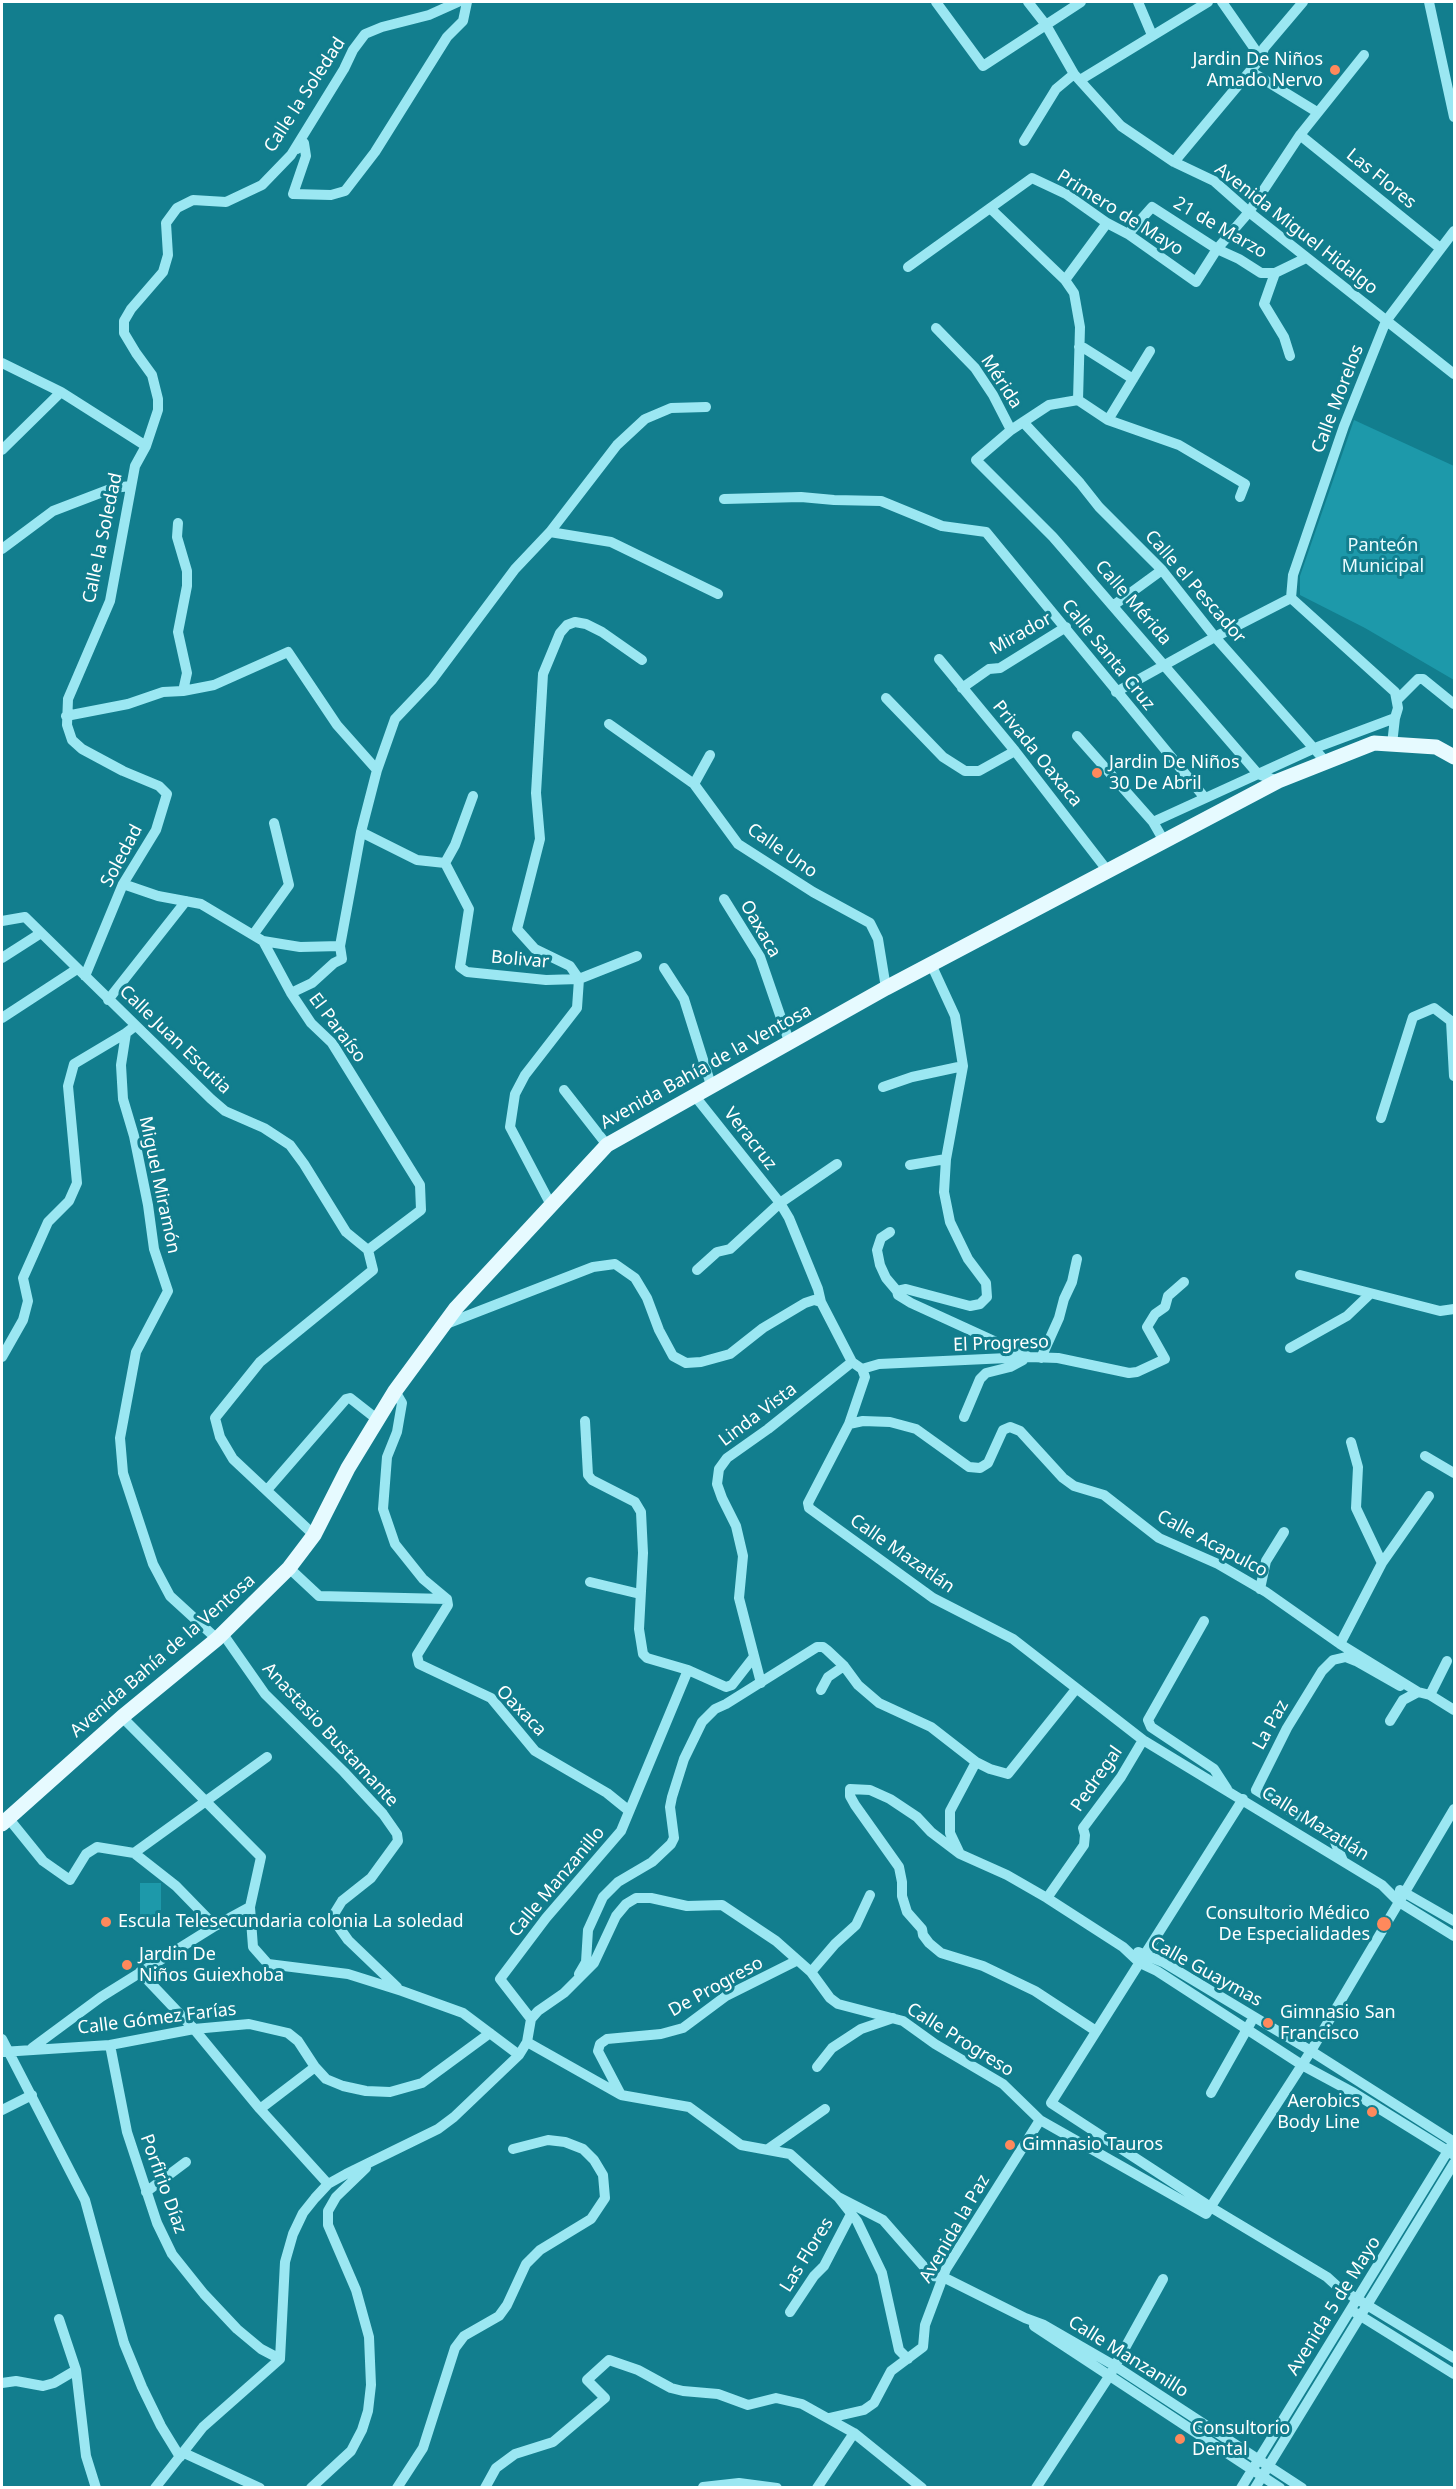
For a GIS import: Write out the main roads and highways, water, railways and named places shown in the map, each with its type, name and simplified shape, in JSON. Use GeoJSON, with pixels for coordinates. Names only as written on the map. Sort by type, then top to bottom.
{"type":"FeatureCollection","features":[{"type":"Feature","properties":{"kind":"main road","name":"Avenida Bahía de la Ventosa"},"geometry":{"type":"LineString","coordinates":[[5,1821],[220,1636],[289,1568],[314,1535],[348,1468],[395,1391],[456,1308],[607,1145],[886,988],[1278,781],[1374,743],[1436,747],[1455,758]]}},
{"type":"Feature","properties":{"kind":"place","name":"Jardin De Niños Amado Nervo"},"geometry":{"type":"Point","coordinates":[1335,70]}},
{"type":"Feature","properties":{"kind":"place","name":"Jardin De Niños 30 De Abril"},"geometry":{"type":"Point","coordinates":[1097,773]}},
{"type":"Feature","properties":{"kind":"place","name":"Escula Telesecundaria colonia La soledad"},"geometry":{"type":"Point","coordinates":[106,1922]}},
{"type":"Feature","properties":{"kind":"place","name":"Consultorio Médico De Especialidades"},"geometry":{"type":"Point","coordinates":[1384,1924]}},
{"type":"Feature","properties":{"kind":"place","name":"Jardin De Niños Guiexhoba"},"geometry":{"type":"Point","coordinates":[127,1965]}},
{"type":"Feature","properties":{"kind":"place","name":"Gimnasio San Francisco"},"geometry":{"type":"Point","coordinates":[1268,2023]}},
{"type":"Feature","properties":{"kind":"place","name":"Aerobics Body Line"},"geometry":{"type":"Point","coordinates":[1372,2112]}},
{"type":"Feature","properties":{"kind":"place","name":"Gimnasio Tauros"},"geometry":{"type":"Point","coordinates":[1010,2145]}},
{"type":"Feature","properties":{"kind":"place","name":"Consultorio Dental"},"geometry":{"type":"Point","coordinates":[1180,2439]}},
{"type":"Feature","properties":{"kind":"park label","name":"Panteón Municipal"},"geometry":{"type":"Point","coordinates":[1383,556]}}]}
